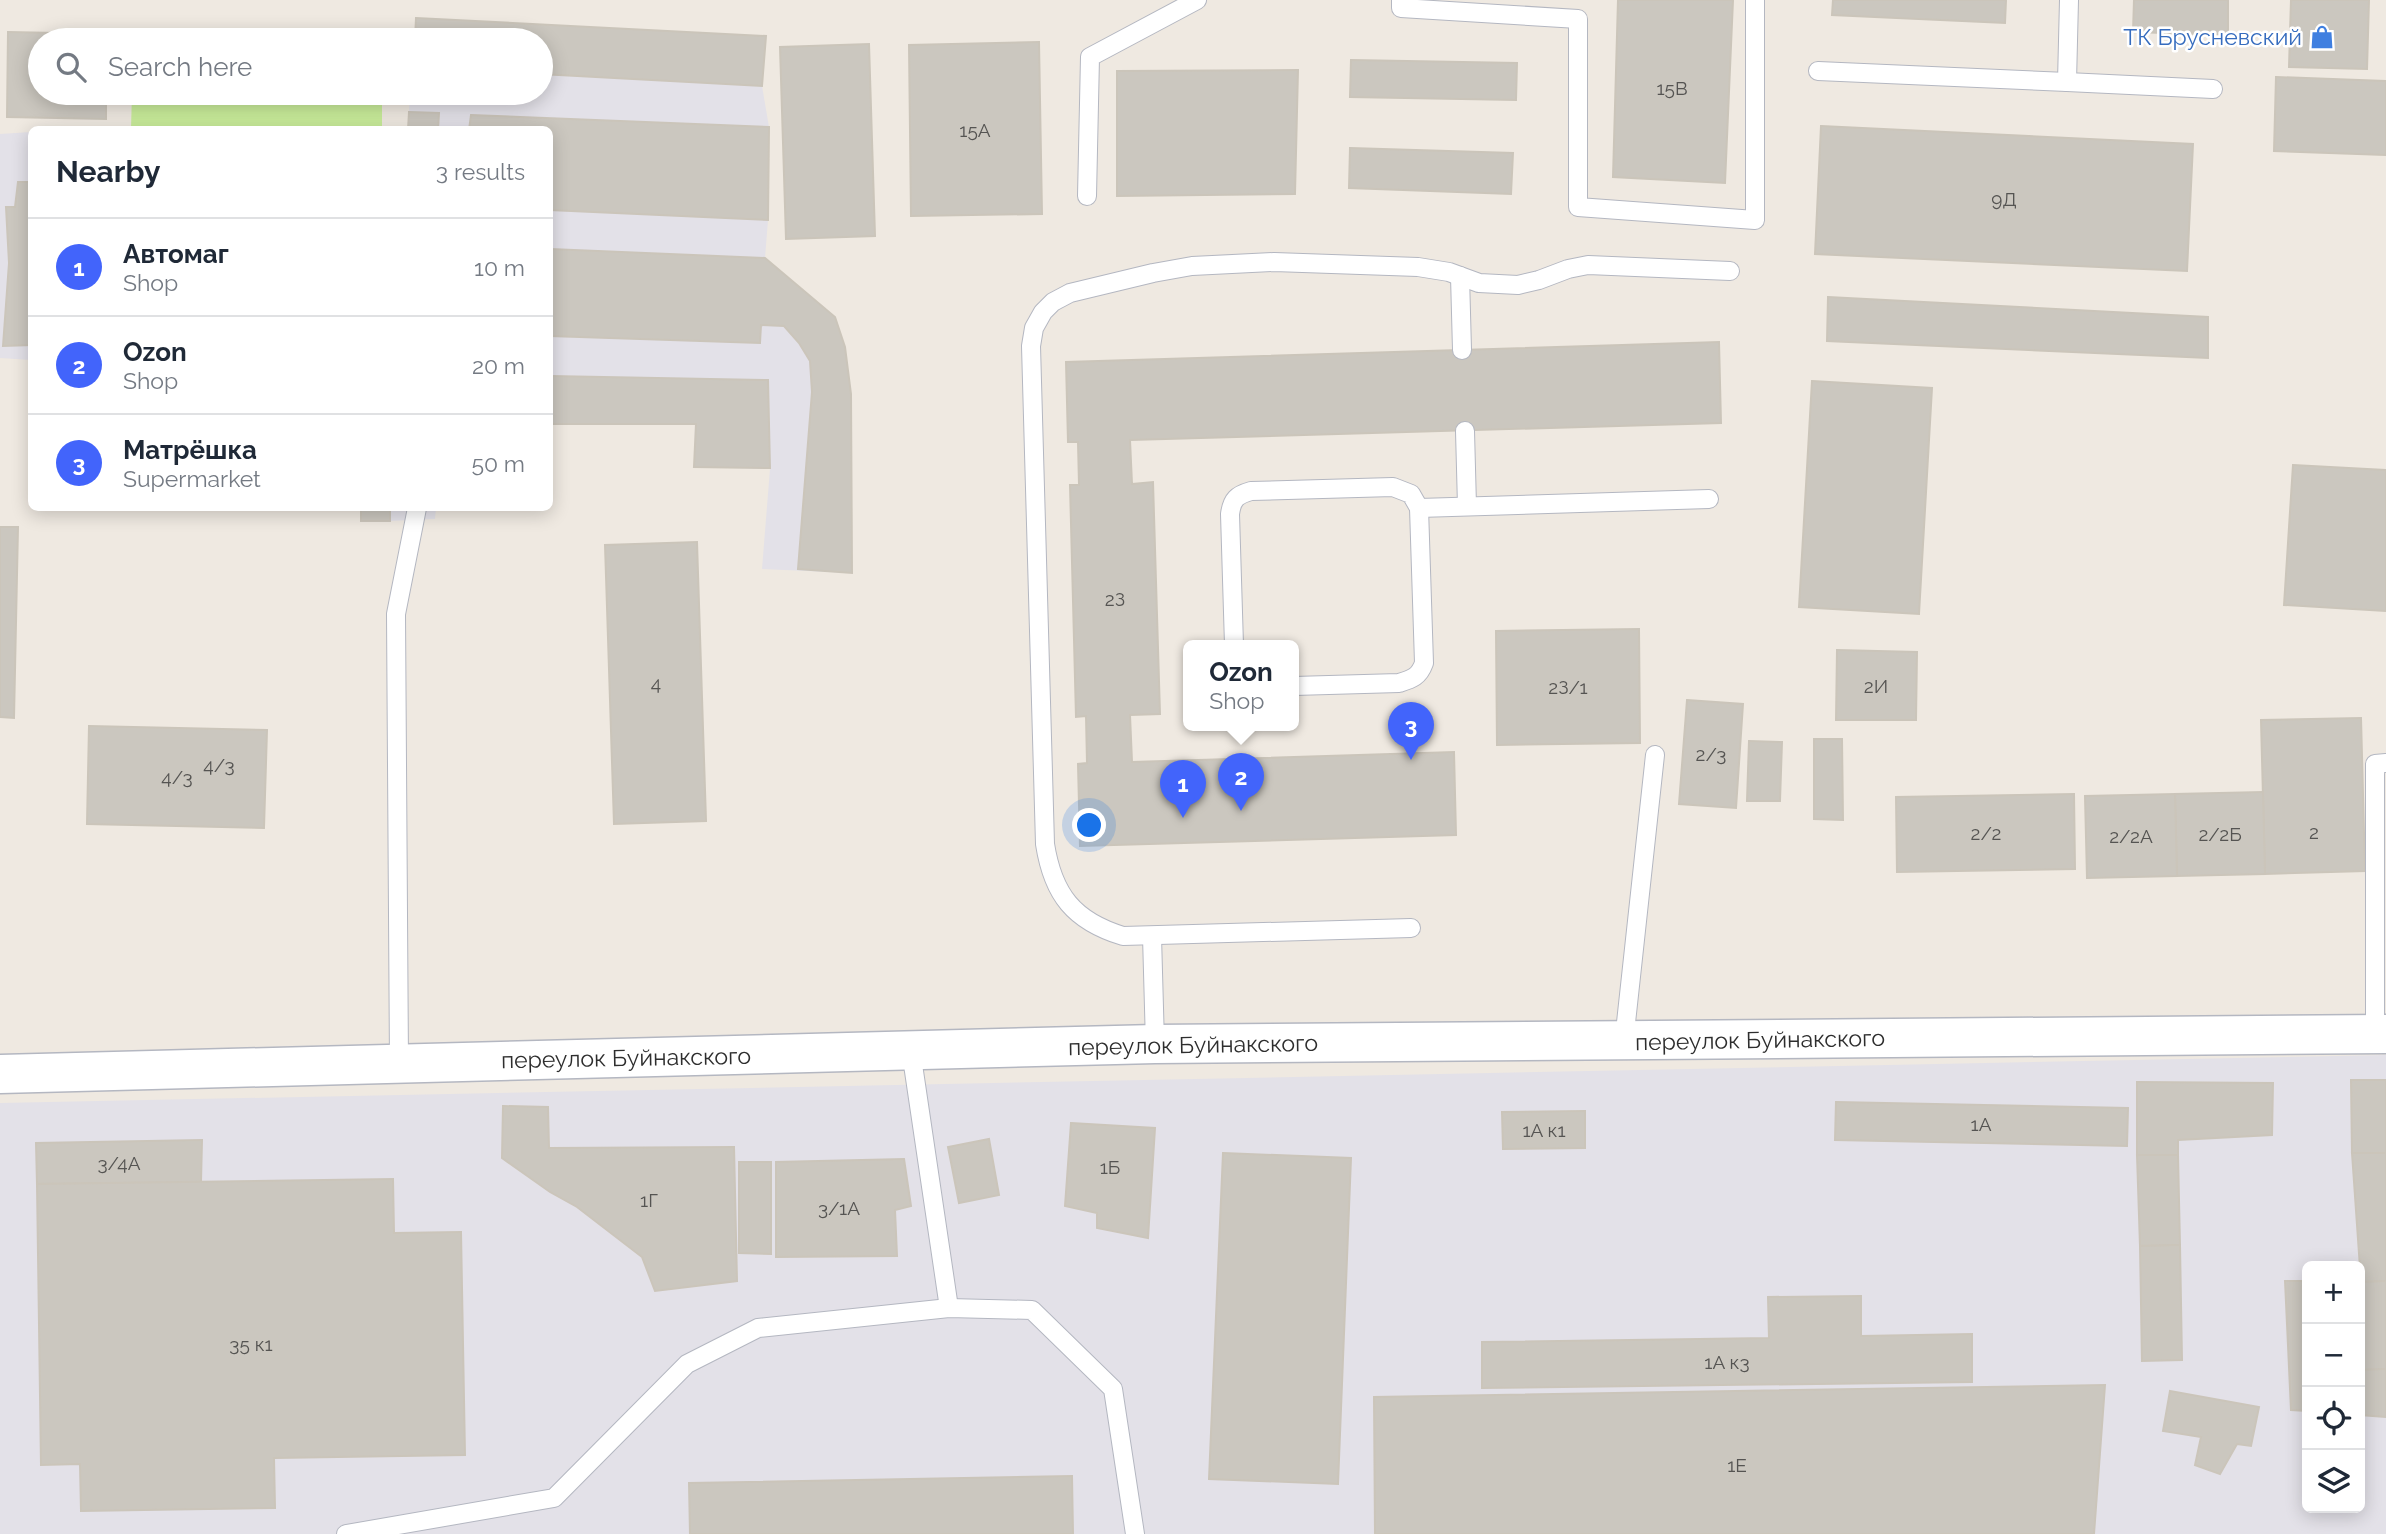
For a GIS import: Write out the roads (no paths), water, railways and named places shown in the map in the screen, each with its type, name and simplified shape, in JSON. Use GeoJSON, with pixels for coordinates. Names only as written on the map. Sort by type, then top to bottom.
{"type":"FeatureCollection","features":[{"type":"Feature","properties":{"kind":"street","name":"переулок Буйнакского"},"geometry":{"type":"LineString","coordinates":[[0,1074],[1155,1044],[2381,1034]]}},
{"type":"Feature","properties":{"kind":"lane"},"geometry":{"type":"LineString","coordinates":[[1087,196],[1090,57],[1197,0]]}},
{"type":"Feature","properties":{"kind":"lane"},"geometry":{"type":"LineString","coordinates":[[1401,0],[1401,8],[1578,19],[1578,207],[1755,220],[1755,0]]}},
{"type":"Feature","properties":{"kind":"lane"},"geometry":{"type":"LineString","coordinates":[[2067,82],[2069,0]]}},
{"type":"Feature","properties":{"kind":"lane"},"geometry":{"type":"LineString","coordinates":[[1818,71],[2213,89]]}},
{"type":"Feature","properties":{"kind":"lane"},"geometry":{"type":"LineString","coordinates":[[1411,928],[1124,936],[1102,930],[1082,917],[1061,894],[1049,868],[1045,844],[1031,346],[1034,328],[1042,313],[1053,302],[1070,293],[1192,266],[1274,262],[1405,267],[1437,269],[1479,283],[1518,285],[1588,265],[1730,271]]}},
{"type":"Feature","properties":{"kind":"lane"},"geometry":{"type":"LineString","coordinates":[[1460,276],[1462,350]]}},
{"type":"Feature","properties":{"kind":"lane"},"geometry":{"type":"LineString","coordinates":[[1465,431],[1467,506]]}},
{"type":"Feature","properties":{"kind":"lane"},"geometry":{"type":"LineString","coordinates":[[1234,640],[1230,514],[1232,502],[1238,495],[1251,491],[1393,487],[1411,494],[1419,508],[1424,663],[1421,672],[1414,679],[1399,683],[1299,686]]}},
{"type":"Feature","properties":{"kind":"lane"},"geometry":{"type":"LineString","coordinates":[[1419,508],[1709,499]]}},
{"type":"Feature","properties":{"kind":"lane"},"geometry":{"type":"LineString","coordinates":[[399,1064],[396,614],[416,511]]}},
{"type":"Feature","properties":{"kind":"lane"},"geometry":{"type":"LineString","coordinates":[[1624,1041],[1655,755]]}},
{"type":"Feature","properties":{"kind":"lane"},"geometry":{"type":"LineString","coordinates":[[2381,1034],[2375,764],[2386,763]]}},
{"type":"Feature","properties":{"kind":"lane"},"geometry":{"type":"LineString","coordinates":[[1152,936],[1155,1044]]}},
{"type":"Feature","properties":{"kind":"lane"},"geometry":{"type":"LineString","coordinates":[[911,1051],[949,1308]]}},
{"type":"Feature","properties":{"kind":"lane"},"geometry":{"type":"LineString","coordinates":[[346,1534],[554,1498],[687,1364],[758,1328],[949,1308],[1032,1310],[1113,1390],[1135,1534]]}},
{"type":"Feature","properties":{"kind":"place","name":"ТК Брусневский"},"geometry":{"type":"Point","coordinates":[2322,37]}},
{"type":"Feature","properties":{"kind":"place","name":"Матрёшка"},"geometry":{"type":"Point","coordinates":[1411,760]}},
{"type":"Feature","properties":{"kind":"place","name":"Ozon"},"geometry":{"type":"Point","coordinates":[1241,811]}},
{"type":"Feature","properties":{"kind":"place","name":"Автомаг"},"geometry":{"type":"Point","coordinates":[1183,818]}}]}
